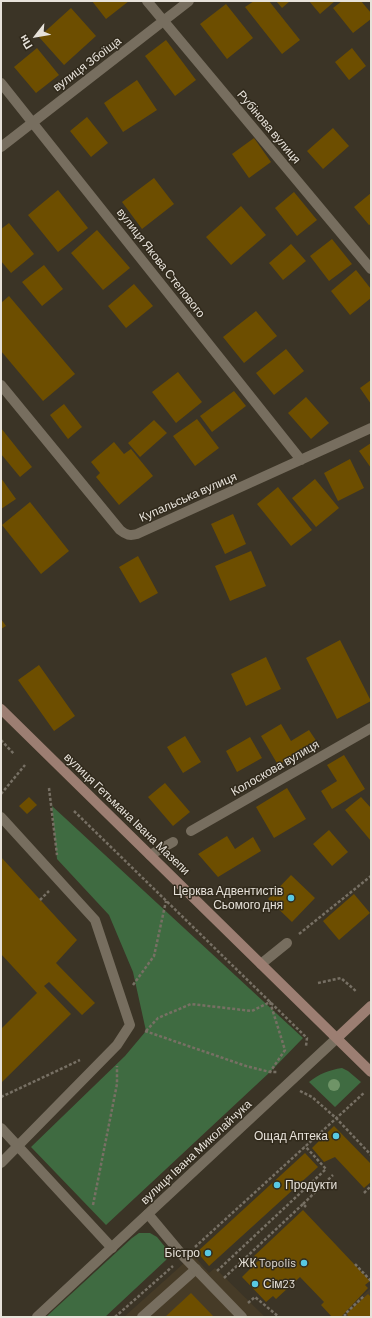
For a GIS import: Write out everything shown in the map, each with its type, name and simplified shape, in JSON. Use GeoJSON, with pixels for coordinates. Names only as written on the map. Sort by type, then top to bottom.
{"type":"FeatureCollection","features":[{"type":"Feature","properties":{"kind":"main road","name":"вулиця Гетьмана Івана Мазепи"},"geometry":{"type":"LineString","coordinates":[[1,709],[371,1072]]}},
{"type":"Feature","properties":{"kind":"main road","name":"вулиця Івана Миколайчука"},"geometry":{"type":"LineString","coordinates":[[337,1038],[371,1006]]}},
{"type":"Feature","properties":{"kind":"street","name":"Рубінова вулиця"},"geometry":{"type":"LineString","coordinates":[[148,1],[371,269]]}},
{"type":"Feature","properties":{"kind":"street","name":"вулиця Збоїща"},"geometry":{"type":"LineString","coordinates":[[1,147],[189,1]]}},
{"type":"Feature","properties":{"kind":"street","name":"вулиця Якова Степового"},"geometry":{"type":"LineString","coordinates":[[1,83],[300,460]]}},
{"type":"Feature","properties":{"kind":"street","name":"Купальська вулиця"},"geometry":{"type":"LineString","coordinates":[[1,385],[120,530],[125,534],[131,535],[138,534],[371,428]]}},
{"type":"Feature","properties":{"kind":"street","name":"Колоскова вулиця"},"geometry":{"type":"LineString","coordinates":[[191,831],[371,728]]}},
{"type":"Feature","properties":{"kind":"street"},"geometry":{"type":"LineString","coordinates":[[1,817],[96,920],[130,1025],[117,1045],[1,1163]]}},
{"type":"Feature","properties":{"kind":"street"},"geometry":{"type":"LineString","coordinates":[[150,855],[173,842]]}},
{"type":"Feature","properties":{"kind":"street"},"geometry":{"type":"LineString","coordinates":[[261,964],[287,943]]}},
{"type":"Feature","properties":{"kind":"street","name":"вулиця Івана Миколайчука"},"geometry":{"type":"LineString","coordinates":[[37,1317],[337,1038]]}},
{"type":"Feature","properties":{"kind":"street"},"geometry":{"type":"LineString","coordinates":[[1,1128],[112,1248]]}},
{"type":"Feature","properties":{"kind":"street"},"geometry":{"type":"LineString","coordinates":[[148,1214],[184,1257],[240,1315]]}},
{"type":"Feature","properties":{"kind":"street"},"geometry":{"type":"LineString","coordinates":[[142,1317],[196,1268]]}},
{"type":"Feature","properties":{"kind":"path"},"geometry":{"type":"LineString","coordinates":[[1,740],[14,754]]}},
{"type":"Feature","properties":{"kind":"path"},"geometry":{"type":"LineString","coordinates":[[1,794],[25,765]]}},
{"type":"Feature","properties":{"kind":"path"},"geometry":{"type":"LineString","coordinates":[[49,788],[60,880]]}},
{"type":"Feature","properties":{"kind":"path"},"geometry":{"type":"LineString","coordinates":[[74,811],[307,1038],[307,1046],[301,1051]]}},
{"type":"Feature","properties":{"kind":"path"},"geometry":{"type":"LineString","coordinates":[[305,929],[371,876]]}},
{"type":"Feature","properties":{"kind":"path"},"geometry":{"type":"LineString","coordinates":[[122,1000],[154,956],[166,901]]}},
{"type":"Feature","properties":{"kind":"path"},"geometry":{"type":"LineString","coordinates":[[318,983],[341,978],[357,992]]}},
{"type":"Feature","properties":{"kind":"path"},"geometry":{"type":"LineString","coordinates":[[146,1031],[158,1018],[191,1004],[252,1011],[270,1002]]}},
{"type":"Feature","properties":{"kind":"path"},"geometry":{"type":"LineString","coordinates":[[270,1002],[285,1050],[270,1072]]}},
{"type":"Feature","properties":{"kind":"path"},"geometry":{"type":"LineString","coordinates":[[130,1025],[246,1066],[270,1072],[279,1072],[274,1077]]}},
{"type":"Feature","properties":{"kind":"path"},"geometry":{"type":"LineString","coordinates":[[89,1224],[117,1084],[117,1045]]}},
{"type":"Feature","properties":{"kind":"path"},"geometry":{"type":"LineString","coordinates":[[1,1097],[69,1064],[83,1059]]}},
{"type":"Feature","properties":{"kind":"path"},"geometry":{"type":"LineString","coordinates":[[299,1091],[312,1097],[336,1118],[371,1155]]}},
{"type":"Feature","properties":{"kind":"path"},"geometry":{"type":"LineString","coordinates":[[115,1317],[184,1257],[365,1092]]}},
{"type":"Feature","properties":{"kind":"path"},"geometry":{"type":"LineString","coordinates":[[213,1275],[326,1169],[305,1146]]}},
{"type":"Feature","properties":{"kind":"path"},"geometry":{"type":"LineString","coordinates":[[220,1283],[333,1175]]}},
{"type":"Feature","properties":{"kind":"path"},"geometry":{"type":"LineString","coordinates":[[364,1193],[371,1186]]}},
{"type":"Feature","properties":{"kind":"path"},"geometry":{"type":"LineString","coordinates":[[303,1204],[306,1207]]}},
{"type":"Feature","properties":{"kind":"path"},"geometry":{"type":"LineString","coordinates":[[355,1264],[371,1281]]}},
{"type":"Feature","properties":{"kind":"path"},"geometry":{"type":"LineString","coordinates":[[345,1317],[345,1314],[364,1296]]}},
{"type":"Feature","properties":{"kind":"path"},"geometry":{"type":"LineString","coordinates":[[240,1315],[255,1297],[279,1317]]}},
{"type":"Feature","properties":{"kind":"shaded area"},"geometry":{"type":"Polygon","coordinates":[[[193,1255],[209,1273],[215,1268],[265,1317],[124,1317],[193,1255]]]}},
{"type":"Feature","properties":{"kind":"shaded area"},"geometry":{"type":"Polygon","coordinates":[[[371,1288],[371,1317],[338,1317],[371,1288]]]}},
{"type":"Feature","properties":{"kind":"green space"},"geometry":{"type":"Polygon","coordinates":[[[52,806],[303,1038],[270,1072],[106,1225],[31,1147],[125,1056],[146,1031],[133,972],[109,915],[57,859],[52,806]]]}},
{"type":"Feature","properties":{"kind":"green space"},"geometry":{"type":"Polygon","coordinates":[[[342,1068],[361,1082],[335,1107],[309,1082],[324,1073],[342,1068]]]}},
{"type":"Feature","properties":{"kind":"green space"},"geometry":{"type":"Polygon","coordinates":[[[139,1233],[150,1233],[157,1237],[170,1253],[166,1260],[105,1317],[46,1317],[132,1238],[139,1233]]]}},
{"type":"Feature","properties":{"kind":"building"},"geometry":{"type":"Polygon","coordinates":[[[92,1],[129,1],[106,19],[92,1]]]}},
{"type":"Feature","properties":{"kind":"building"},"geometry":{"type":"Polygon","coordinates":[[[254,1],[269,1],[300,40],[282,54],[245,7],[254,1]]]}},
{"type":"Feature","properties":{"kind":"building"},"geometry":{"type":"Polygon","coordinates":[[[276,1],[290,1],[282,8],[276,1]]]}},
{"type":"Feature","properties":{"kind":"building"},"geometry":{"type":"Polygon","coordinates":[[[309,1],[335,1],[320,14],[309,1]]]}},
{"type":"Feature","properties":{"kind":"building"},"geometry":{"type":"Polygon","coordinates":[[[342,1],[361,1],[371,13],[371,19],[353,33],[333,8],[342,1]]]}},
{"type":"Feature","properties":{"kind":"building"},"geometry":{"type":"Polygon","coordinates":[[[226,4],[253,38],[227,59],[200,24],[226,4]]]}},
{"type":"Feature","properties":{"kind":"building"},"geometry":{"type":"Polygon","coordinates":[[[71,8],[96,36],[64,65],[39,37],[71,8]]]}},
{"type":"Feature","properties":{"kind":"building"},"geometry":{"type":"Polygon","coordinates":[[[166,40],[196,80],[175,96],[145,56],[166,40]]]}},
{"type":"Feature","properties":{"kind":"building"},"geometry":{"type":"Polygon","coordinates":[[[37,48],[59,75],[36,93],[14,67],[37,48]]]}},
{"type":"Feature","properties":{"kind":"building"},"geometry":{"type":"Polygon","coordinates":[[[352,48],[366,66],[349,80],[335,62],[352,48]]]}},
{"type":"Feature","properties":{"kind":"building"},"geometry":{"type":"Polygon","coordinates":[[[137,80],[157,110],[123,132],[104,103],[137,80]]]}},
{"type":"Feature","properties":{"kind":"building"},"geometry":{"type":"Polygon","coordinates":[[[87,117],[108,143],[91,157],[70,131],[87,117]]]}},
{"type":"Feature","properties":{"kind":"building"},"geometry":{"type":"Polygon","coordinates":[[[333,128],[349,146],[323,169],[307,151],[333,128]]]}},
{"type":"Feature","properties":{"kind":"building"},"geometry":{"type":"Polygon","coordinates":[[[254,138],[271,162],[249,178],[232,154],[254,138]]]}},
{"type":"Feature","properties":{"kind":"building"},"geometry":{"type":"Polygon","coordinates":[[[154,178],[174,204],[142,229],[122,202],[154,178]]]}},
{"type":"Feature","properties":{"kind":"building"},"geometry":{"type":"Polygon","coordinates":[[[58,190],[88,228],[58,252],[28,215],[58,190]]]}},
{"type":"Feature","properties":{"kind":"building"},"geometry":{"type":"Polygon","coordinates":[[[294,192],[317,220],[297,236],[275,208],[294,192]]]}},
{"type":"Feature","properties":{"kind":"building"},"geometry":{"type":"Polygon","coordinates":[[[371,193],[371,224],[369,225],[354,207],[371,193]]]}},
{"type":"Feature","properties":{"kind":"building"},"geometry":{"type":"Polygon","coordinates":[[[241,206],[266,235],[231,265],[206,237],[241,206]]]}},
{"type":"Feature","properties":{"kind":"building"},"geometry":{"type":"Polygon","coordinates":[[[9,223],[34,254],[11,273],[1,261],[1,229],[9,223]]]}},
{"type":"Feature","properties":{"kind":"building"},"geometry":{"type":"Polygon","coordinates":[[[97,230],[130,268],[103,290],[71,253],[97,230]]]}},
{"type":"Feature","properties":{"kind":"building"},"geometry":{"type":"Polygon","coordinates":[[[332,239],[352,264],[329,281],[310,256],[332,239]]]}},
{"type":"Feature","properties":{"kind":"building"},"geometry":{"type":"Polygon","coordinates":[[[291,244],[306,261],[283,280],[269,263],[291,244]]]}},
{"type":"Feature","properties":{"kind":"building"},"geometry":{"type":"Polygon","coordinates":[[[44,265],[63,289],[42,306],[22,282],[44,265]]]}},
{"type":"Feature","properties":{"kind":"building"},"geometry":{"type":"Polygon","coordinates":[[[356,270],[371,289],[371,298],[350,315],[331,291],[356,270]]]}},
{"type":"Feature","properties":{"kind":"building"},"geometry":{"type":"Polygon","coordinates":[[[134,284],[153,306],[126,328],[108,306],[134,284]]]}},
{"type":"Feature","properties":{"kind":"building"},"geometry":{"type":"Polygon","coordinates":[[[9,296],[75,374],[43,401],[1,351],[1,303],[9,296]]]}},
{"type":"Feature","properties":{"kind":"building"},"geometry":{"type":"Polygon","coordinates":[[[256,311],[277,336],[244,363],[223,337],[256,311]]]}},
{"type":"Feature","properties":{"kind":"building"},"geometry":{"type":"Polygon","coordinates":[[[286,349],[304,371],[274,395],[256,373],[286,349]]]}},
{"type":"Feature","properties":{"kind":"building"},"geometry":{"type":"Polygon","coordinates":[[[178,372],[202,402],[176,423],[152,392],[178,372]]]}},
{"type":"Feature","properties":{"kind":"building"},"geometry":{"type":"Polygon","coordinates":[[[371,380],[371,404],[360,388],[371,380]]]}},
{"type":"Feature","properties":{"kind":"building"},"geometry":{"type":"Polygon","coordinates":[[[234,391],[246,406],[212,432],[200,416],[234,391]]]}},
{"type":"Feature","properties":{"kind":"building"},"geometry":{"type":"Polygon","coordinates":[[[306,397],[329,423],[311,439],[288,413],[306,397]]]}},
{"type":"Feature","properties":{"kind":"building"},"geometry":{"type":"Polygon","coordinates":[[[64,404],[82,427],[68,439],[50,415],[64,404]]]}},
{"type":"Feature","properties":{"kind":"building"},"geometry":{"type":"Polygon","coordinates":[[[197,419],[219,448],[195,466],[173,436],[197,419]]]}},
{"type":"Feature","properties":{"kind":"building"},"geometry":{"type":"Polygon","coordinates":[[[154,420],[167,433],[140,457],[128,443],[154,420]]]}},
{"type":"Feature","properties":{"kind":"building"},"geometry":{"type":"Polygon","coordinates":[[[1,428],[32,467],[20,477],[1,454],[1,428]]]}},
{"type":"Feature","properties":{"kind":"building"},"geometry":{"type":"Polygon","coordinates":[[[114,442],[124,454],[131,449],[153,476],[119,505],[96,477],[100,473],[91,462],[114,442]]]}},
{"type":"Feature","properties":{"kind":"building"},"geometry":{"type":"Polygon","coordinates":[[[371,443],[371,468],[359,451],[371,443]]]}},
{"type":"Feature","properties":{"kind":"building"},"geometry":{"type":"Polygon","coordinates":[[[350,459],[364,488],[338,501],[324,473],[350,459]]]}},
{"type":"Feature","properties":{"kind":"building"},"geometry":{"type":"Polygon","coordinates":[[[1,478],[16,499],[1,509],[1,478]]]}},
{"type":"Feature","properties":{"kind":"building"},"geometry":{"type":"Polygon","coordinates":[[[315,479],[339,508],[316,527],[292,498],[315,479]]]}},
{"type":"Feature","properties":{"kind":"building"},"geometry":{"type":"Polygon","coordinates":[[[278,487],[312,530],[291,546],[257,504],[278,487]]]}},
{"type":"Feature","properties":{"kind":"building"},"geometry":{"type":"Polygon","coordinates":[[[30,502],[69,551],[41,574],[2,525],[30,502]]]}},
{"type":"Feature","properties":{"kind":"building"},"geometry":{"type":"Polygon","coordinates":[[[233,514],[246,544],[225,554],[211,524],[233,514]]]}},
{"type":"Feature","properties":{"kind":"building"},"geometry":{"type":"Polygon","coordinates":[[[251,551],[266,586],[230,601],[215,566],[251,551]]]}},
{"type":"Feature","properties":{"kind":"building"},"geometry":{"type":"Polygon","coordinates":[[[138,556],[158,593],[140,603],[119,567],[138,556]]]}},
{"type":"Feature","properties":{"kind":"building"},"geometry":{"type":"Polygon","coordinates":[[[1,619],[6,626],[1,629],[1,619]]]}},
{"type":"Feature","properties":{"kind":"building"},"geometry":{"type":"Polygon","coordinates":[[[340,640],[371,701],[337,719],[306,658],[340,640]]]}},
{"type":"Feature","properties":{"kind":"building"},"geometry":{"type":"Polygon","coordinates":[[[266,657],[281,689],[246,706],[231,674],[266,657]]]}},
{"type":"Feature","properties":{"kind":"building"},"geometry":{"type":"Polygon","coordinates":[[[39,665],[75,716],[54,731],[18,680],[39,665]]]}},
{"type":"Feature","properties":{"kind":"building"},"geometry":{"type":"Polygon","coordinates":[[[281,724],[291,741],[309,730],[317,742],[278,765],[261,736],[281,724]]]}},
{"type":"Feature","properties":{"kind":"building"},"geometry":{"type":"Polygon","coordinates":[[[185,736],[201,762],[183,773],[167,747],[185,736]]]}},
{"type":"Feature","properties":{"kind":"building"},"geometry":{"type":"Polygon","coordinates":[[[250,737],[262,758],[237,772],[226,751],[250,737]]]}},
{"type":"Feature","properties":{"kind":"building"},"geometry":{"type":"Polygon","coordinates":[[[344,755],[365,789],[332,809],[321,791],[337,781],[327,765],[344,755]]]}},
{"type":"Feature","properties":{"kind":"building"},"geometry":{"type":"Polygon","coordinates":[[[165,783],[190,812],[173,826],[148,797],[165,783]]]}},
{"type":"Feature","properties":{"kind":"building"},"geometry":{"type":"Polygon","coordinates":[[[287,788],[306,819],[274,838],[256,807],[287,788]]]}},
{"type":"Feature","properties":{"kind":"building"},"geometry":{"type":"Polygon","coordinates":[[[29,797],[37,805],[27,814],[19,806],[29,797]]]}},
{"type":"Feature","properties":{"kind":"building"},"geometry":{"type":"Polygon","coordinates":[[[361,797],[371,808],[371,841],[345,810],[361,797]]]}},
{"type":"Feature","properties":{"kind":"building"},"geometry":{"type":"Polygon","coordinates":[[[329,830],[348,852],[332,866],[313,844],[329,830]]]}},
{"type":"Feature","properties":{"kind":"building"},"geometry":{"type":"Polygon","coordinates":[[[227,836],[235,849],[253,837],[261,851],[218,877],[198,854],[227,836]]]}},
{"type":"Feature","properties":{"kind":"building"},"geometry":{"type":"Polygon","coordinates":[[[1,857],[77,940],[56,963],[95,1003],[82,1015],[49,982],[44,986],[71,1014],[1,1083],[1,1029],[37,993],[1,954],[1,857]]]}},
{"type":"Feature","properties":{"kind":"building","name":"Церква Адвентистів Сьомого дня"},"geometry":{"type":"Polygon","coordinates":[[[291,875],[315,898],[292,922],[268,899],[291,875]]]}},
{"type":"Feature","properties":{"kind":"building"},"geometry":{"type":"Polygon","coordinates":[[[354,894],[370,913],[339,940],[323,921],[354,894]]]}},
{"type":"Feature","properties":{"kind":"building"},"geometry":{"type":"Polygon","coordinates":[[[334,1126],[371,1164],[371,1182],[364,1188],[335,1157],[324,1162],[312,1148],[334,1126]]]}},
{"type":"Feature","properties":{"kind":"building"},"geometry":{"type":"Polygon","coordinates":[[[305,1153],[318,1167],[209,1266],[197,1252],[305,1153]]]}},
{"type":"Feature","properties":{"kind":"building","name":"ЖК Topolis"},"geometry":{"type":"Polygon","coordinates":[[[303,1210],[370,1281],[365,1285],[368,1288],[341,1317],[332,1317],[321,1305],[324,1302],[300,1277],[276,1299],[273,1296],[266,1302],[242,1277],[259,1260],[254,1256],[303,1210]]]}},
{"type":"Feature","properties":{"kind":"building"},"geometry":{"type":"Polygon","coordinates":[[[191,1293],[214,1317],[165,1317],[191,1293]]]}},
{"type":"Feature","properties":{"kind":"building"},"geometry":{"type":"Polygon","coordinates":[[[368,1294],[371,1297],[371,1317],[348,1317],[347,1313],[368,1294]]]}},
{"type":"Feature","properties":{"kind":"place","name":"Церква Адвентистів Сьомого дня"},"geometry":{"type":"Point","coordinates":[291,898]}},
{"type":"Feature","properties":{"kind":"place","name":"Ощад Аптека"},"geometry":{"type":"Point","coordinates":[336,1136]}},
{"type":"Feature","properties":{"kind":"place","name":"Продукти"},"geometry":{"type":"Point","coordinates":[277,1185]}},
{"type":"Feature","properties":{"kind":"place","name":"Бістро"},"geometry":{"type":"Point","coordinates":[208,1253]}},
{"type":"Feature","properties":{"kind":"place","name":"ЖК Topolis"},"geometry":{"type":"Point","coordinates":[304,1263]}},
{"type":"Feature","properties":{"kind":"place","name":"Сім23"},"geometry":{"type":"Point","coordinates":[255,1284]}}]}
